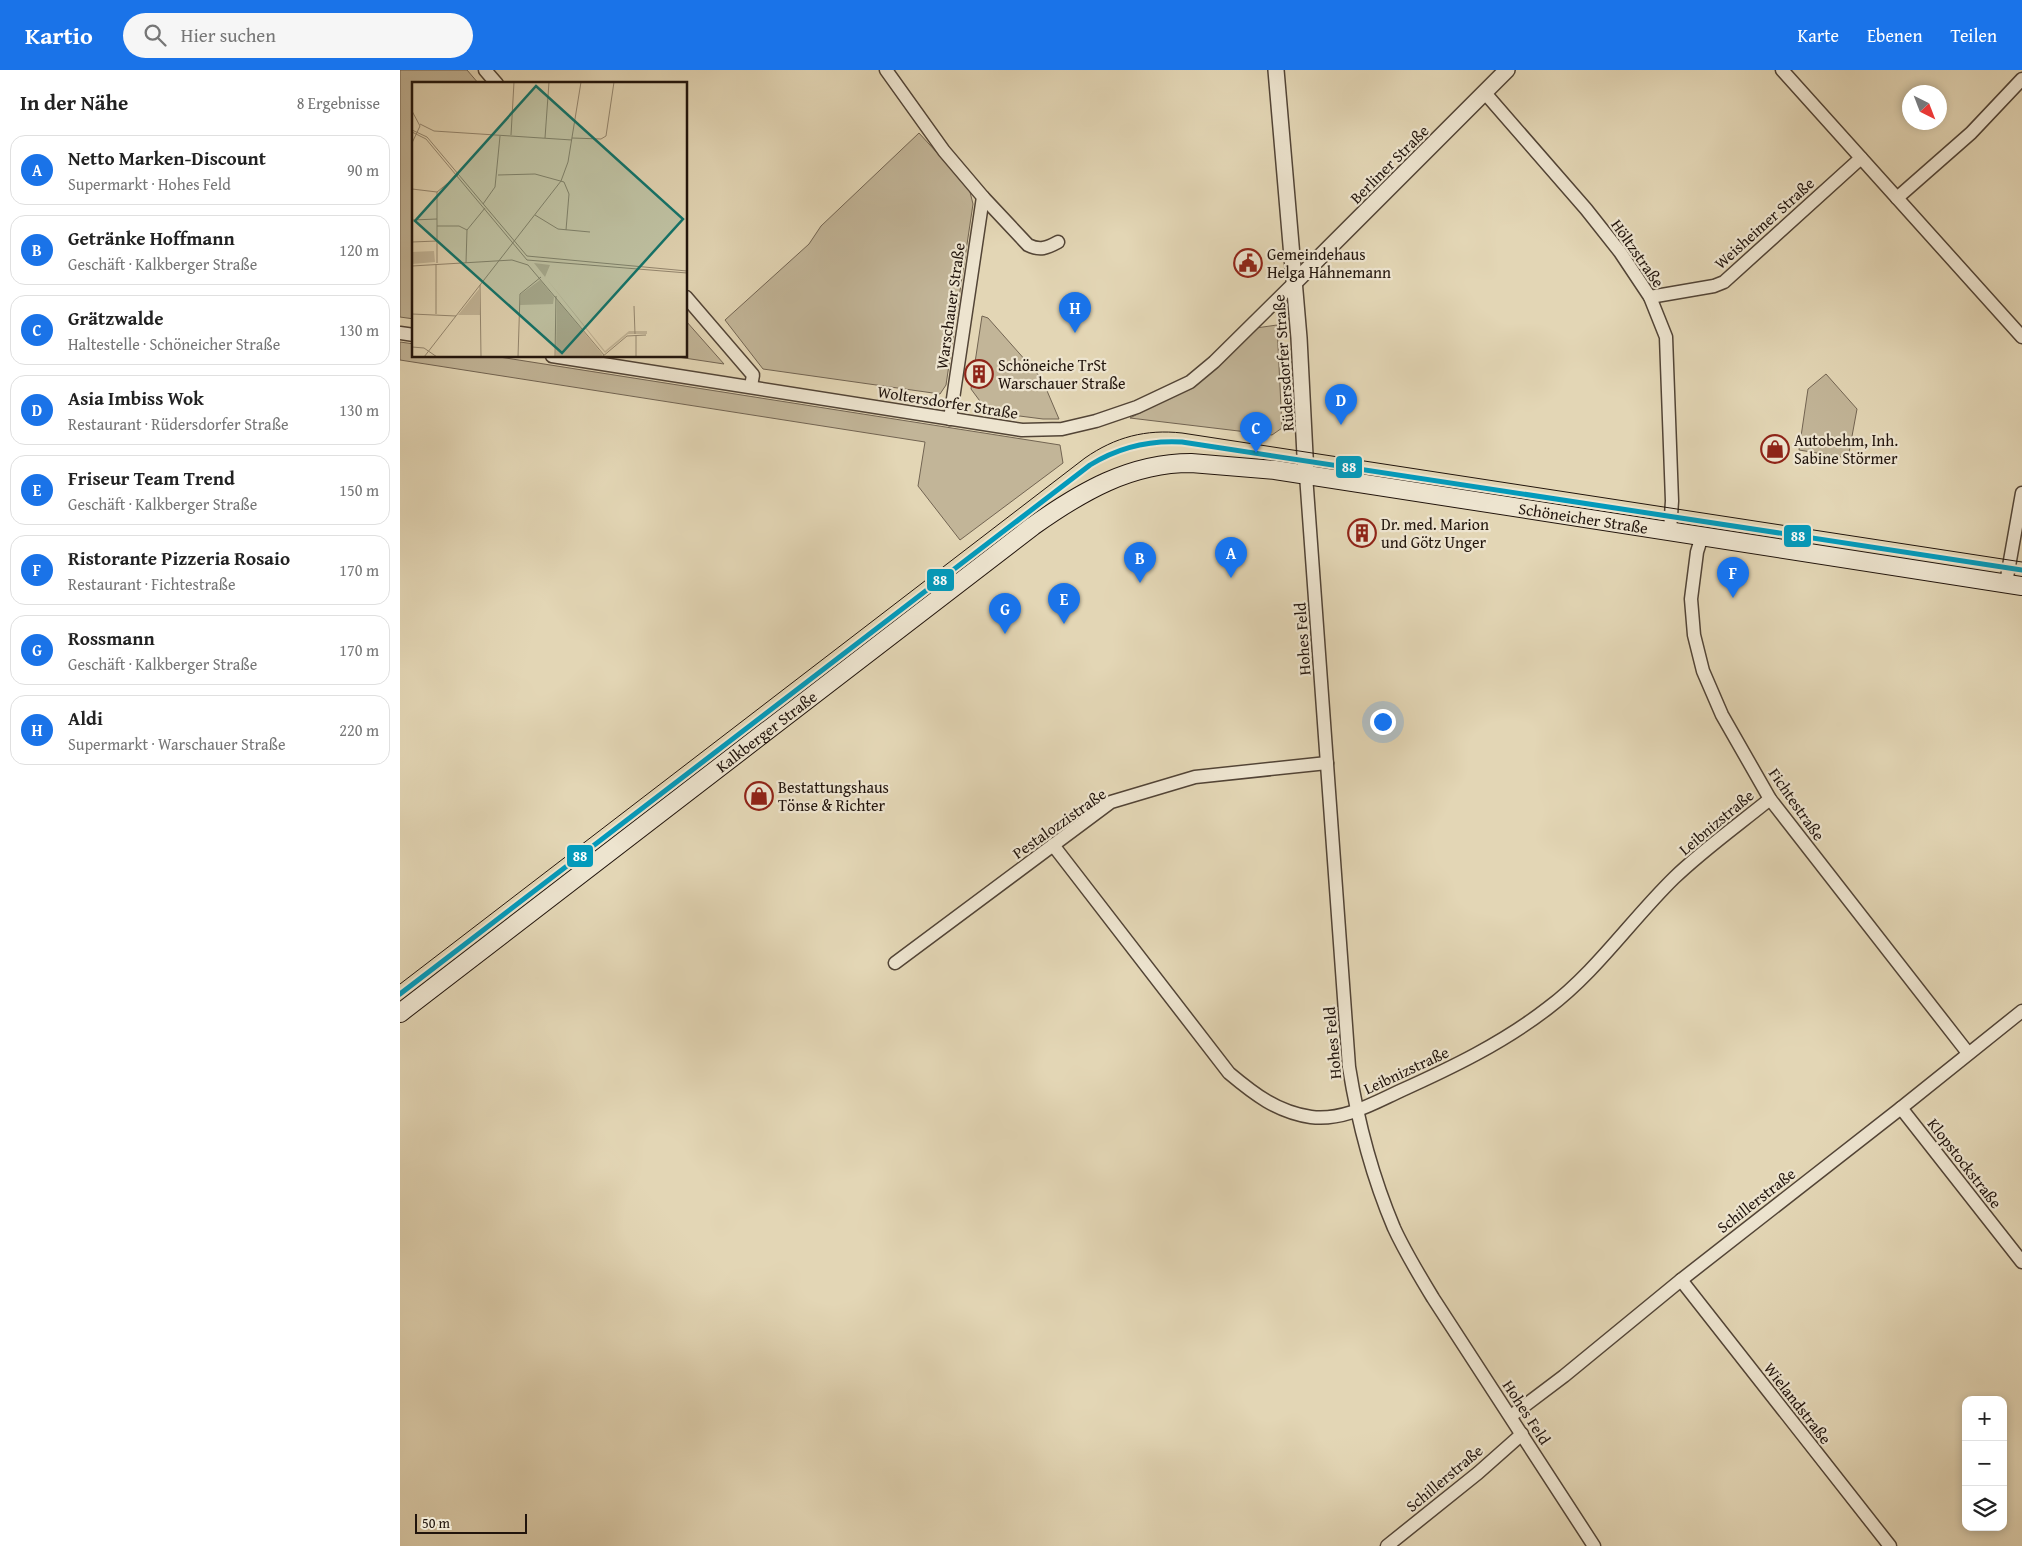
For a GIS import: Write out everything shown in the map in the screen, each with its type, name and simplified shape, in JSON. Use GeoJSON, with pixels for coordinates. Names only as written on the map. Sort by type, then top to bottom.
{"type":"FeatureCollection","features":[{"type":"Feature","properties":{"kind":"main road","name":"Schöneicher Straße"},"geometry":{"type":"LineString","coordinates":[[1144,468],[1177,463],[1253,467],[2014,585]]}},
{"type":"Feature","properties":{"kind":"main road","name":"Kalkberger Straße"},"geometry":{"type":"LineString","coordinates":[[400,1013],[1033,526],[1090,489],[1144,468]]}},
{"type":"Feature","properties":{"kind":"street"},"geometry":{"type":"LineString","coordinates":[[484,70],[495,82]]}},
{"type":"Feature","properties":{"kind":"street"},"geometry":{"type":"LineString","coordinates":[[886,70],[944,150],[982,197],[1028,245],[1035,248],[1046,248],[1058,242]]}},
{"type":"Feature","properties":{"kind":"street","name":"Rüdersdorfer Straße"},"geometry":{"type":"LineString","coordinates":[[1276,70],[1295,282],[1306,446],[1306,475]]}},
{"type":"Feature","properties":{"kind":"street","name":"Berliner Straße"},"geometry":{"type":"LineString","coordinates":[[1295,282],[1508,70]]}},
{"type":"Feature","properties":{"kind":"street"},"geometry":{"type":"LineString","coordinates":[[1782,70],[2022,337]]}},
{"type":"Feature","properties":{"kind":"street"},"geometry":{"type":"LineString","coordinates":[[1897,198],[1970,133],[2022,79]]}},
{"type":"Feature","properties":{"kind":"street","name":"Höltzstraße"},"geometry":{"type":"LineString","coordinates":[[1485,93],[1586,209],[1620,252],[1650,297],[1666,337],[1672,501],[1670,531]]}},
{"type":"Feature","properties":{"kind":"street","name":"Weisheimer Straße"},"geometry":{"type":"LineString","coordinates":[[1650,297],[1714,286],[1724,282],[1861,158]]}},
{"type":"Feature","properties":{"kind":"street","name":"Warschauer Straße"},"geometry":{"type":"LineString","coordinates":[[950,419],[982,197]]}},
{"type":"Feature","properties":{"kind":"street","name":"Woltersdorfer Straße"},"geometry":{"type":"LineString","coordinates":[[565,358],[1022,430],[1062,428],[1096,421],[1137,407],[1190,382],[1214,362],[1295,282]]}},
{"type":"Feature","properties":{"kind":"street"},"geometry":{"type":"LineString","coordinates":[[688,299],[753,375],[751,386]]}},
{"type":"Feature","properties":{"kind":"street","name":"Hohes Feld"},"geometry":{"type":"LineString","coordinates":[[1306,475],[1349,1067],[1356,1110],[1370,1163],[1399,1238],[1433,1298],[1594,1546]]}},
{"type":"Feature","properties":{"kind":"street"},"geometry":{"type":"LineString","coordinates":[[2014,585],[2022,492]]}},
{"type":"Feature","properties":{"kind":"street","name":"Fichtestraße"},"geometry":{"type":"LineString","coordinates":[[1702,536],[1697,552],[1691,599],[1694,635],[1703,671],[1722,716],[1770,799],[1968,1053]]}},
{"type":"Feature","properties":{"kind":"street","name":"Pestalozzistraße"},"geometry":{"type":"LineString","coordinates":[[895,963],[1112,802],[1195,778],[1327,763]]}},
{"type":"Feature","properties":{"kind":"street","name":"Leibnizstraße"},"geometry":{"type":"LineString","coordinates":[[1053,845],[1229,1073],[1256,1096],[1276,1108],[1310,1117],[1327,1117],[1342,1116],[1450,1068],[1506,1037],[1549,1008],[1586,973],[1674,878],[1770,799]]}},
{"type":"Feature","properties":{"kind":"street","name":"Schillerstraße"},"geometry":{"type":"LineString","coordinates":[[1511,1416],[1564,1376],[1680,1280],[2022,1011]]}},
{"type":"Feature","properties":{"kind":"street","name":"Klopstockstraße"},"geometry":{"type":"LineString","coordinates":[[1901,1108],[2022,1262]]}},
{"type":"Feature","properties":{"kind":"street","name":"Wielandstraße"},"geometry":{"type":"LineString","coordinates":[[1680,1280],[1890,1546]]}},
{"type":"Feature","properties":{"kind":"street","name":"Schillerstraße"},"geometry":{"type":"LineString","coordinates":[[1387,1546],[1478,1473],[1522,1434]]}},
{"type":"Feature","properties":{"kind":"shaded area"},"geometry":{"type":"Polygon","coordinates":[[[400,70],[467,70],[477,82],[412,82],[412,319],[400,317],[400,70]]]}},
{"type":"Feature","properties":{"kind":"shaded area"},"geometry":{"type":"Polygon","coordinates":[[[919,133],[969,188],[973,204],[946,385],[940,394],[763,369],[725,320],[809,244],[821,226],[919,133]]]}},
{"type":"Feature","properties":{"kind":"shaded area"},"geometry":{"type":"Polygon","coordinates":[[[982,316],[988,318],[1042,379],[1059,419],[1043,419],[988,412],[971,389],[982,316]]]}},
{"type":"Feature","properties":{"kind":"shaded area"},"geometry":{"type":"Polygon","coordinates":[[[688,323],[724,364],[684,358],[688,358],[688,323]]]}},
{"type":"Feature","properties":{"kind":"shaded area"},"geometry":{"type":"Polygon","coordinates":[[[1277,325],[1282,428],[1272,435],[1130,418],[1185,390],[1256,328],[1277,325]]]}},
{"type":"Feature","properties":{"kind":"shaded area"},"geometry":{"type":"Polygon","coordinates":[[[400,342],[412,344],[412,358],[506,358],[1060,445],[1063,463],[960,540],[918,486],[925,442],[400,360],[400,342]]]}},
{"type":"Feature","properties":{"kind":"shaded area"},"geometry":{"type":"Polygon","coordinates":[[[1826,374],[1857,409],[1848,458],[1799,450],[1808,389],[1826,374]]]}},
{"type":"Feature","properties":{"kind":"tram line"},"geometry":{"type":"LineString","coordinates":[[400,984],[1085,458],[1108,445],[1131,436],[1156,432],[1182,433],[2022,562]]}},
{"type":"Feature","properties":{"kind":"transit line","name":"88"},"geometry":{"type":"LineString","coordinates":[[400,994],[1090,465],[1123,449],[1134,446],[1157,442],[1182,442],[2022,570]]}},
{"type":"Feature","properties":{"kind":"place","name":"Gemeindehaus Helga Hahnemann"},"geometry":{"type":"Point","coordinates":[1248,263]}},
{"type":"Feature","properties":{"kind":"place","name":"Aldi"},"geometry":{"type":"Point","coordinates":[1075,333]}},
{"type":"Feature","properties":{"kind":"place","name":"Schöneiche TrSt Warschauer Straße"},"geometry":{"type":"Point","coordinates":[979,374]}},
{"type":"Feature","properties":{"kind":"place","name":"Asia Imbiss Wok"},"geometry":{"type":"Point","coordinates":[1341,425]}},
{"type":"Feature","properties":{"kind":"place","name":"Autobehm, Inh. Sabine Störmer"},"geometry":{"type":"Point","coordinates":[1775,449]}},
{"type":"Feature","properties":{"kind":"place","name":"Grätzwalde"},"geometry":{"type":"Point","coordinates":[1256,453]}},
{"type":"Feature","properties":{"kind":"place","name":"Dr. med. Marion und Götz Unger"},"geometry":{"type":"Point","coordinates":[1362,533]}},
{"type":"Feature","properties":{"kind":"place","name":"Netto Marken-Discount"},"geometry":{"type":"Point","coordinates":[1231,578]}},
{"type":"Feature","properties":{"kind":"place","name":"Getränke Hoffmann"},"geometry":{"type":"Point","coordinates":[1140,583]}},
{"type":"Feature","properties":{"kind":"place","name":"Ristorante Pizzeria Rosaio"},"geometry":{"type":"Point","coordinates":[1733,598]}},
{"type":"Feature","properties":{"kind":"place","name":"Friseur Team Trend"},"geometry":{"type":"Point","coordinates":[1064,624]}},
{"type":"Feature","properties":{"kind":"place","name":"Rossmann"},"geometry":{"type":"Point","coordinates":[1005,634]}},
{"type":"Feature","properties":{"kind":"place","name":"Bestattungshaus Tönse & Richter"},"geometry":{"type":"Point","coordinates":[759,796]}}]}
